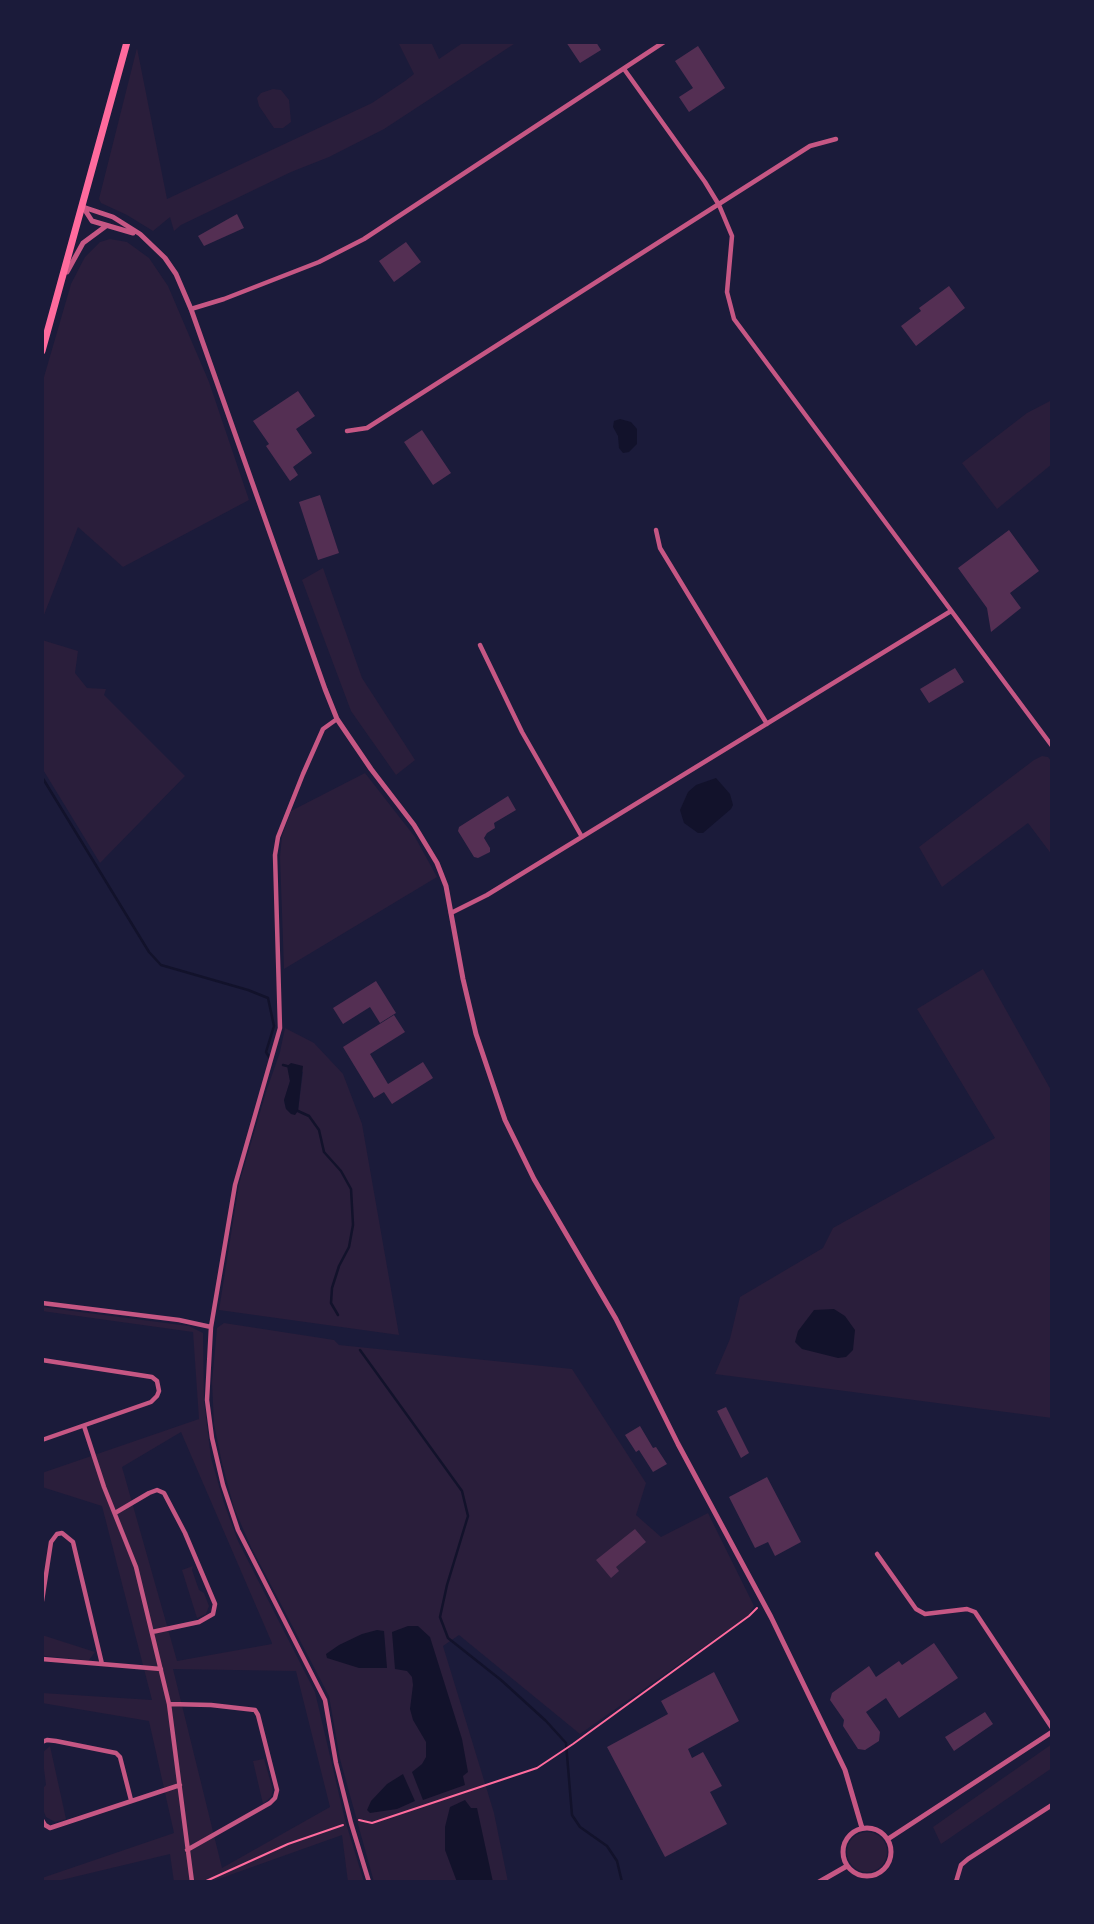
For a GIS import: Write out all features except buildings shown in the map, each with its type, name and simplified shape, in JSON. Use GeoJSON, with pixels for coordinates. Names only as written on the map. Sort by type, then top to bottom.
{"type":"FeatureCollection","features":[{"type":"Feature","properties":{"kind":"main road"},"geometry":{"type":"LineString","coordinates":[[42,351],[127,42]]}},
{"type":"Feature","properties":{"kind":"street"},"geometry":{"type":"LineString","coordinates":[[191,309],[296,272],[364,239],[664,42]]}},
{"type":"Feature","properties":{"kind":"street"},"geometry":{"type":"LineString","coordinates":[[624,69],[719,205],[732,236],[727,292],[734,319],[1052,746]]}},
{"type":"Feature","properties":{"kind":"street"},"geometry":{"type":"LineString","coordinates":[[347,431],[367,428],[810,146],[836,139]]}},
{"type":"Feature","properties":{"kind":"street"},"geometry":{"type":"LineString","coordinates":[[83,207],[92,221],[140,234]]}},
{"type":"Feature","properties":{"kind":"street"},"geometry":{"type":"LineString","coordinates":[[83,207],[97,210],[140,234],[165,258],[176,274],[191,309],[337,719],[429,848],[446,886],[476,1034],[505,1120],[534,1180],[610,1309],[678,1444],[764,1604],[840,1759],[862,1828]]}},
{"type":"Feature","properties":{"kind":"street"},"geometry":{"type":"LineString","coordinates":[[62,281],[83,243],[106,226]]}},
{"type":"Feature","properties":{"kind":"street"},"geometry":{"type":"LineString","coordinates":[[656,530],[660,548],[767,724]]}},
{"type":"Feature","properties":{"kind":"street"},"geometry":{"type":"LineString","coordinates":[[451,913],[487,895],[951,611]]}},
{"type":"Feature","properties":{"kind":"street"},"geometry":{"type":"LineString","coordinates":[[480,645],[522,732],[582,836]]}},
{"type":"Feature","properties":{"kind":"street"},"geometry":{"type":"LineString","coordinates":[[337,719],[323,729],[278,837],[275,855],[280,1028],[235,1185],[212,1317],[208,1400],[212,1438],[223,1485],[238,1530],[325,1700],[336,1763],[369,1882]]}},
{"type":"Feature","properties":{"kind":"street"},"geometry":{"type":"LineString","coordinates":[[42,1303],[179,1320],[211,1327]]}},
{"type":"Feature","properties":{"kind":"street"},"geometry":{"type":"LineString","coordinates":[[42,1360],[152,1377],[157,1381],[159,1391],[150,1402],[42,1440]]}},
{"type":"Feature","properties":{"kind":"street"},"geometry":{"type":"LineString","coordinates":[[84,1426],[104,1487],[136,1567],[161,1669],[169,1704],[192,1882]]}},
{"type":"Feature","properties":{"kind":"street"},"geometry":{"type":"LineString","coordinates":[[115,1513],[149,1493],[157,1490],[164,1493],[185,1533],[215,1604],[214,1614],[200,1622],[152,1632]]}},
{"type":"Feature","properties":{"kind":"street"},"geometry":{"type":"LineString","coordinates":[[42,1601],[51,1542],[57,1534],[62,1534],[73,1542],[102,1664]]}},
{"type":"Feature","properties":{"kind":"street"},"geometry":{"type":"LineString","coordinates":[[877,1554],[916,1609],[925,1614],[967,1609],[975,1612],[1052,1730],[888,1839]]}},
{"type":"Feature","properties":{"kind":"street"},"geometry":{"type":"LineString","coordinates":[[42,1658],[161,1669]]}},
{"type":"Feature","properties":{"kind":"street"},"geometry":{"type":"LineString","coordinates":[[169,1704],[255,1710],[277,1790],[270,1803],[187,1850]]}},
{"type":"Feature","properties":{"kind":"street"},"geometry":{"type":"LineString","coordinates":[[42,1742],[56,1741],[116,1753],[120,1756],[131,1800]]}},
{"type":"Feature","properties":{"kind":"street"},"geometry":{"type":"LineString","coordinates":[[42,1820],[44,1825],[50,1828],[180,1785]]}},
{"type":"Feature","properties":{"kind":"street"},"geometry":{"type":"LineString","coordinates":[[956,1882],[961,1865],[968,1859],[1052,1805]]}},
{"type":"Feature","properties":{"kind":"street"},"geometry":{"type":"LineString","coordinates":[[862,1828],[877,1829],[888,1839],[892,1853],[890,1860],[875,1879],[859,1875],[847,1866],[843,1859],[844,1843],[848,1836],[862,1828]]}},
{"type":"Feature","properties":{"kind":"street"},"geometry":{"type":"LineString","coordinates":[[819,1882],[847,1866]]}},
{"type":"Feature","properties":{"kind":"path"},"geometry":{"type":"LineString","coordinates":[[204,1882],[324,1830],[360,1820],[372,1823],[537,1768],[764,1604]]}},
{"type":"Feature","properties":{"kind":"shaded area"},"geometry":{"type":"Polygon","coordinates":[[[398,42],[431,42],[439,59],[464,42],[517,42],[384,129],[181,225],[174,231],[170,217],[153,231],[101,203],[99,199],[137,48],[167,199],[372,103],[405,81],[414,74],[398,42]]]}},
{"type":"Feature","properties":{"kind":"shaded area"},"geometry":{"type":"Polygon","coordinates":[[[273,89],[281,90],[289,100],[291,122],[283,128],[274,128],[259,106],[257,98],[261,93],[273,89]]]}},
{"type":"Feature","properties":{"kind":"shaded area"},"geometry":{"type":"Polygon","coordinates":[[[110,239],[127,242],[149,258],[168,286],[209,382],[249,500],[123,567],[78,527],[42,620],[42,384],[71,284],[85,257],[100,242],[110,239]]]}},
{"type":"Feature","properties":{"kind":"shaded area"},"geometry":{"type":"Polygon","coordinates":[[[1052,400],[1052,464],[997,509],[962,463],[1027,413],[1052,400]]]}},
{"type":"Feature","properties":{"kind":"shaded area"},"geometry":{"type":"Polygon","coordinates":[[[620,419],[631,422],[637,429],[637,444],[629,452],[623,453],[619,448],[618,436],[613,427],[614,421],[620,419]]]}},
{"type":"Feature","properties":{"kind":"shaded area"},"geometry":{"type":"Polygon","coordinates":[[[323,568],[362,678],[415,760],[396,775],[351,711],[302,580],[323,568]]]}},
{"type":"Feature","properties":{"kind":"shaded area"},"geometry":{"type":"Polygon","coordinates":[[[42,640],[78,651],[75,673],[87,688],[106,689],[104,695],[185,776],[100,863],[42,768],[42,640]]]}},
{"type":"Feature","properties":{"kind":"shaded area"},"geometry":{"type":"Polygon","coordinates":[[[1042,756],[1048,757],[1052,762],[1052,855],[1028,823],[942,887],[919,847],[1042,756]]]}},
{"type":"Feature","properties":{"kind":"shaded area"},"geometry":{"type":"Polygon","coordinates":[[[365,773],[415,837],[437,877],[284,969],[280,857],[282,836],[291,811],[365,773]]]}},
{"type":"Feature","properties":{"kind":"shaded area"},"geometry":{"type":"Polygon","coordinates":[[[716,778],[730,794],[733,805],[703,833],[698,833],[684,823],[680,810],[688,792],[696,785],[716,778]]]}},
{"type":"Feature","properties":{"kind":"shaded area"},"geometry":{"type":"Polygon","coordinates":[[[983,969],[1052,1092],[1052,1418],[715,1374],[730,1339],[740,1297],[823,1248],[833,1228],[995,1138],[917,1009],[983,969]]]}},
{"type":"Feature","properties":{"kind":"shaded area"},"geometry":{"type":"Polygon","coordinates":[[[285,1028],[314,1043],[343,1074],[362,1124],[399,1335],[219,1310],[239,1184],[285,1028]],[[288,1069],[290,1081],[284,1101],[286,1109],[298,1111],[303,1072],[288,1069]]]}},
{"type":"Feature","properties":{"kind":"shaded area"},"geometry":{"type":"Polygon","coordinates":[[[291,1063],[303,1066],[298,1111],[295,1115],[286,1109],[284,1100],[290,1081],[287,1066],[291,1063]]]}},
{"type":"Feature","properties":{"kind":"shaded area"},"geometry":{"type":"Polygon","coordinates":[[[42,1307],[189,1326],[203,1333],[204,1401],[211,1458],[224,1503],[238,1541],[315,1692],[345,1820],[364,1882],[348,1882],[342,1835],[210,1882],[174,1882],[170,1854],[53,1882],[42,1882],[42,1878],[174,1833],[149,1721],[42,1703],[42,1693],[152,1700],[102,1506],[42,1487],[42,1473],[199,1419],[193,1332],[42,1311],[42,1307]],[[181,1432],[122,1467],[177,1661],[272,1644],[272,1643],[181,1432]],[[173,1669],[222,1868],[330,1807],[296,1671],[173,1669]]]}},
{"type":"Feature","properties":{"kind":"shaded area"},"geometry":{"type":"Polygon","coordinates":[[[834,1309],[845,1316],[855,1330],[853,1350],[846,1357],[838,1358],[802,1349],[795,1342],[798,1331],[814,1310],[834,1309]]]}},
{"type":"Feature","properties":{"kind":"shaded area"},"geometry":{"type":"Polygon","coordinates":[[[224,1323],[334,1340],[339,1345],[572,1369],[646,1483],[636,1515],[661,1537],[708,1513],[754,1606],[749,1615],[580,1734],[459,1635],[443,1646],[494,1813],[508,1882],[374,1882],[340,1759],[329,1696],[251,1547],[234,1508],[214,1424],[212,1382],[217,1328],[224,1323]]]}},
{"type":"Feature","properties":{"kind":"shaded area"},"geometry":{"type":"Polygon","coordinates":[[[193,1566],[199,1590],[204,1593],[209,1606],[206,1614],[197,1618],[182,1570],[193,1566]]]}},
{"type":"Feature","properties":{"kind":"shaded area"},"geometry":{"type":"Polygon","coordinates":[[[408,1626],[418,1626],[430,1637],[462,1739],[468,1772],[463,1776],[465,1785],[423,1800],[412,1772],[426,1757],[426,1742],[410,1709],[412,1677],[407,1671],[395,1669],[392,1632],[408,1626]]]}},
{"type":"Feature","properties":{"kind":"shaded area"},"geometry":{"type":"Polygon","coordinates":[[[377,1630],[384,1631],[387,1668],[359,1668],[327,1658],[326,1654],[339,1645],[377,1630]]]}},
{"type":"Feature","properties":{"kind":"shaded area"},"geometry":{"type":"Polygon","coordinates":[[[42,1635],[95,1652],[89,1660],[45,1656],[42,1654],[42,1635]]]}},
{"type":"Feature","properties":{"kind":"shaded area"},"geometry":{"type":"Polygon","coordinates":[[[1052,1744],[1052,1768],[941,1844],[933,1827],[1052,1744]]]}},
{"type":"Feature","properties":{"kind":"shaded area"},"geometry":{"type":"Polygon","coordinates":[[[50,1746],[66,1819],[55,1822],[46,1817],[44,1812],[43,1788],[46,1785],[42,1753],[50,1746]]]}},
{"type":"Feature","properties":{"kind":"shaded area"},"geometry":{"type":"Polygon","coordinates":[[[264,1759],[273,1790],[271,1797],[263,1804],[253,1761],[264,1759]]]}},
{"type":"Feature","properties":{"kind":"shaded area"},"geometry":{"type":"Polygon","coordinates":[[[403,1774],[415,1801],[397,1809],[370,1813],[367,1810],[371,1801],[387,1784],[403,1774]]]}},
{"type":"Feature","properties":{"kind":"shaded area"},"geometry":{"type":"Polygon","coordinates":[[[465,1800],[471,1808],[477,1808],[493,1882],[457,1882],[445,1850],[445,1827],[450,1807],[465,1800]]]}},
{"type":"Feature","properties":{"kind":"shaded area"},"geometry":{"type":"Polygon","coordinates":[[[867,1832],[881,1838],[887,1852],[881,1866],[867,1872],[853,1866],[847,1852],[853,1838],[867,1832]]]}},
{"type":"Feature","properties":{"kind":"waterway"},"geometry":{"type":"LineString","coordinates":[[42,777],[149,952],[161,965],[268,998],[274,1026],[266,1052],[269,1057]]}},
{"type":"Feature","properties":{"kind":"waterway"},"geometry":{"type":"LineString","coordinates":[[283,1065],[287,1066]]}},
{"type":"Feature","properties":{"kind":"waterway"},"geometry":{"type":"LineString","coordinates":[[298,1111],[309,1116],[319,1130],[324,1152],[341,1171],[351,1189],[353,1225],[349,1247],[332,1288],[331,1303],[338,1315]]}},
{"type":"Feature","properties":{"kind":"waterway"},"geometry":{"type":"LineString","coordinates":[[360,1350],[462,1491],[468,1516],[440,1617],[448,1638],[501,1680],[566,1743],[572,1815],[580,1827],[607,1846],[617,1861],[622,1882]]}}]}
